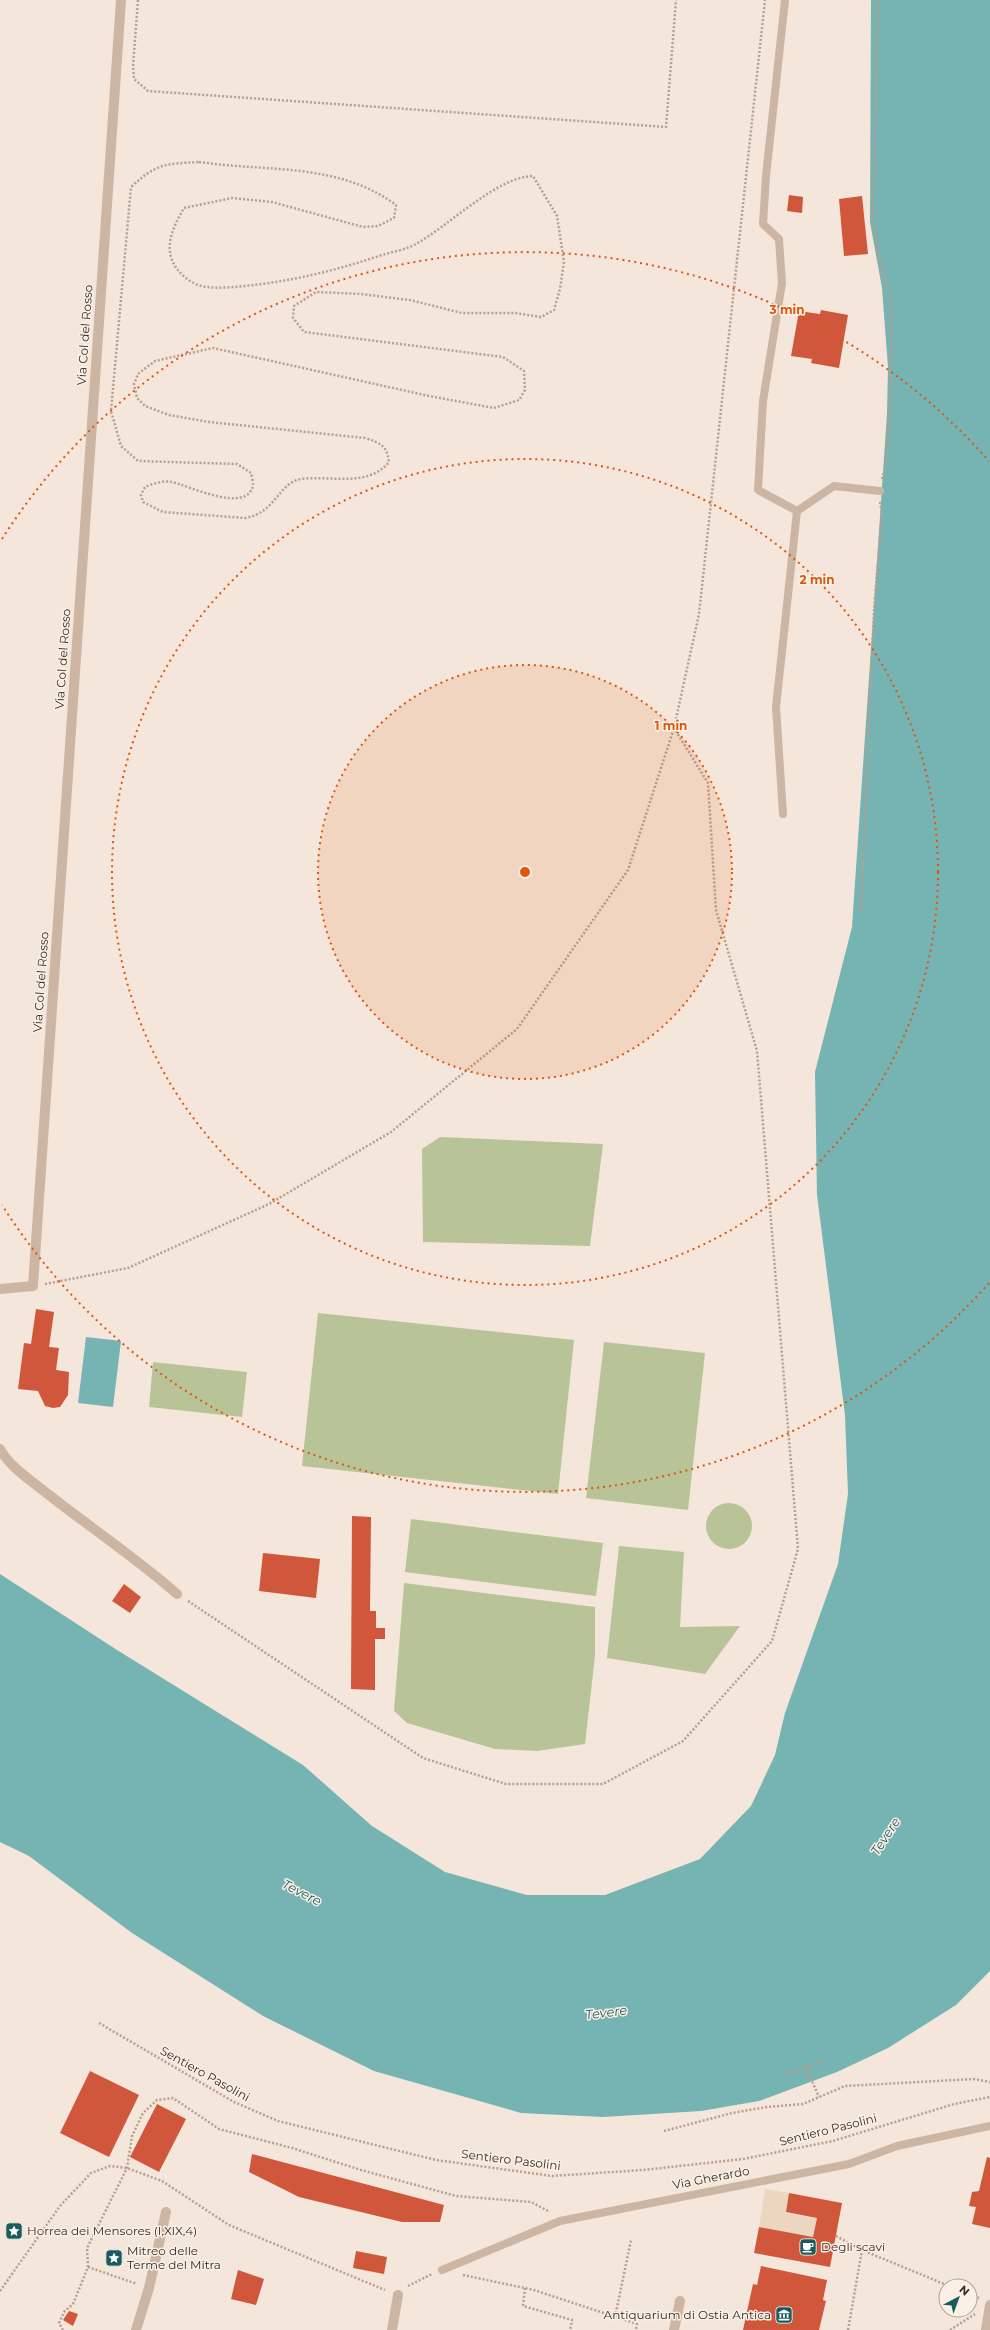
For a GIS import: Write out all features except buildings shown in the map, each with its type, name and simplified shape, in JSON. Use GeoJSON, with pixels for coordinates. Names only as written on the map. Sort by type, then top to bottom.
{"type":"FeatureCollection","features":[{"type":"Feature","properties":{"kind":"street","name":"Via Col del Rosso"},"geometry":{"type":"LineString","coordinates":[[33,1286],[121,0]]}},
{"type":"Feature","properties":{"kind":"street"},"geometry":{"type":"LineString","coordinates":[[0,1288],[33,1286]]}},
{"type":"Feature","properties":{"kind":"street"},"geometry":{"type":"LineString","coordinates":[[0,1449],[4,1457],[23,1474],[82,1521],[148,1568],[177,1594]]}},
{"type":"Feature","properties":{"kind":"street"},"geometry":{"type":"LineString","coordinates":[[136,2330],[149,2288],[166,2212]]}},
{"type":"Feature","properties":{"kind":"street"},"geometry":{"type":"LineString","coordinates":[[392,2330],[398,2295]]}},
{"type":"Feature","properties":{"kind":"street"},"geometry":{"type":"LineString","coordinates":[[674,2330],[680,2301]]}},
{"type":"Feature","properties":{"kind":"street"},"geometry":{"type":"LineString","coordinates":[[986,2330],[990,2305]]}},
{"type":"Feature","properties":{"kind":"lane"},"geometry":{"type":"LineString","coordinates":[[785,0],[766,176],[764,224],[779,239],[782,283],[763,401],[758,490],[797,511]]}},
{"type":"Feature","properties":{"kind":"lane"},"geometry":{"type":"LineString","coordinates":[[784,814],[776,707],[797,511],[834,486],[880,491]]}},
{"type":"Feature","properties":{"kind":"lane","name":"Via Gherardo"},"geometry":{"type":"LineString","coordinates":[[442,2270],[560,2221],[849,2164],[897,2146],[990,2126]]}},
{"type":"Feature","properties":{"kind":"path"},"geometry":{"type":"LineString","coordinates":[[138,0],[132,66],[134,79],[148,91],[666,127],[676,0]]}},
{"type":"Feature","properties":{"kind":"path"},"geometry":{"type":"LineString","coordinates":[[33,1286],[128,1268],[270,1204],[391,1132],[517,1029],[628,870],[674,728],[700,614],[766,0]]}},
{"type":"Feature","properties":{"kind":"path"},"geometry":{"type":"LineString","coordinates":[[861,911],[874,609],[882,514],[880,491],[887,463],[892,362],[891,298],[881,266],[873,221],[878,0]]}},
{"type":"Feature","properties":{"kind":"path"},"geometry":{"type":"LineString","coordinates":[[199,162],[224,166],[267,168],[342,177],[380,193],[396,205],[394,218],[378,226],[363,227],[272,202],[240,198],[232,198],[184,208],[175,224],[169,244],[173,263],[191,282],[206,287],[246,286],[307,278],[352,266],[413,245],[495,190],[520,176],[533,176],[557,216],[564,262],[560,289],[554,310],[541,317],[514,313],[462,313],[410,300],[360,294],[316,292],[294,306],[293,318],[304,332],[503,357],[524,371],[526,390],[519,400],[502,406],[487,407],[429,396],[213,348],[155,361],[138,374],[134,384],[137,398],[146,406],[169,415],[210,422],[365,438],[378,442],[388,451],[389,462],[372,474],[362,477],[300,479],[289,485],[267,510],[257,516],[245,518],[163,512],[143,502],[141,495],[145,487],[170,481],[224,498],[241,497],[248,493],[253,485],[251,473],[237,464],[138,461],[121,446],[111,411],[131,187],[146,172],[163,164],[199,162]]}},
{"type":"Feature","properties":{"kind":"path"},"geometry":{"type":"LineString","coordinates":[[177,1594],[423,1758],[506,1784],[603,1784],[683,1740],[772,1641],[798,1549],[757,1051],[716,910],[708,783],[674,728]]}},
{"type":"Feature","properties":{"kind":"path","name":"Sentiero Pasolini"},"geometry":{"type":"LineString","coordinates":[[99,2023],[234,2102],[278,2121],[436,2160],[552,2176],[643,2170],[743,2160],[833,2141],[954,2104],[990,2097]]}},
{"type":"Feature","properties":{"kind":"path"},"geometry":{"type":"LineString","coordinates":[[786,2074],[823,2060]]}},
{"type":"Feature","properties":{"kind":"path"},"geometry":{"type":"LineString","coordinates":[[806,2067],[819,2097]]}},
{"type":"Feature","properties":{"kind":"path"},"geometry":{"type":"LineString","coordinates":[[664,2131],[732,2112],[803,2104],[845,2086],[974,2079],[990,2082]]}},
{"type":"Feature","properties":{"kind":"path"},"geometry":{"type":"LineString","coordinates":[[63,2330],[59,2323],[64,2312],[73,2304],[88,2267],[87,2248],[127,2168],[132,2136],[143,2113],[157,2100],[173,2098],[219,2129],[456,2196],[531,2202],[546,2209],[560,2221]]}},
{"type":"Feature","properties":{"kind":"path"},"geometry":{"type":"LineString","coordinates":[[0,2291],[60,2206],[91,2173],[110,2166],[127,2168],[162,2181],[229,2225],[398,2295],[412,2283],[442,2270],[525,2288],[637,2324],[636,2330]]}},
{"type":"Feature","properties":{"kind":"path"},"geometry":{"type":"LineString","coordinates":[[836,2236],[862,2250],[938,2281]]}},
{"type":"Feature","properties":{"kind":"path"},"geometry":{"type":"LineString","coordinates":[[615,2317],[631,2240]]}},
{"type":"Feature","properties":{"kind":"path"},"geometry":{"type":"LineString","coordinates":[[848,2330],[862,2250]]}},
{"type":"Feature","properties":{"kind":"path"},"geometry":{"type":"LineString","coordinates":[[88,2267],[149,2288]]}},
{"type":"Feature","properties":{"kind":"path"},"geometry":{"type":"LineString","coordinates":[[525,2288],[523,2306],[572,2320],[570,2330]]}},
{"type":"Feature","properties":{"kind":"path"},"geometry":{"type":"LineString","coordinates":[[950,2330],[968,2318]]}},
{"type":"Feature","properties":{"kind":"green space"},"geometry":{"type":"Polygon","coordinates":[[[440,1137],[603,1144],[590,1246],[423,1242],[422,1149],[440,1137]]]}},
{"type":"Feature","properties":{"kind":"green space"},"geometry":{"type":"Polygon","coordinates":[[[318,1313],[574,1340],[558,1494],[302,1466],[318,1313]]]}},
{"type":"Feature","properties":{"kind":"green space"},"geometry":{"type":"Polygon","coordinates":[[[604,1342],[705,1353],[688,1510],[586,1498],[604,1342]]]}},
{"type":"Feature","properties":{"kind":"green space"},"geometry":{"type":"Polygon","coordinates":[[[153,1362],[247,1372],[242,1417],[149,1407],[153,1362]]]}},
{"type":"Feature","properties":{"kind":"green space"},"geometry":{"type":"Polygon","coordinates":[[[725,1503],[733,1503],[742,1507],[748,1513],[752,1526],[748,1539],[742,1545],[733,1549],[725,1549],[716,1545],[710,1539],[706,1530],[706,1522],[710,1513],[716,1507],[725,1503]]]}},
{"type":"Feature","properties":{"kind":"green space"},"geometry":{"type":"Polygon","coordinates":[[[411,1519],[603,1543],[596,1596],[405,1572],[411,1519]]]}},
{"type":"Feature","properties":{"kind":"green space"},"geometry":{"type":"Polygon","coordinates":[[[619,1546],[684,1552],[680,1627],[740,1626],[705,1674],[607,1658],[619,1546]]]}},
{"type":"Feature","properties":{"kind":"green space"},"geometry":{"type":"Polygon","coordinates":[[[404,1583],[595,1607],[595,1656],[585,1744],[537,1751],[495,1749],[407,1723],[394,1711],[404,1583]]]}},
{"type":"Feature","properties":{"kind":"shaded area"},"geometry":{"type":"Polygon","coordinates":[[[765,2189],[789,2193],[786,2213],[817,2218],[813,2237],[759,2227],[765,2189]]]}},
{"type":"Feature","properties":{"kind":"water","name":"Tevere"},"geometry":{"type":"Polygon","coordinates":[[[871,0],[990,0],[990,1971],[956,2005],[888,2048],[837,2072],[759,2101],[701,2111],[603,2117],[521,2113],[374,2071],[263,2016],[132,1933],[29,1856],[0,1842],[0,1574],[117,1650],[303,1765],[372,1826],[445,1872],[527,1895],[605,1895],[700,1859],[751,1806],[775,1755],[785,1713],[838,1564],[848,1494],[845,1415],[817,1195],[815,1072],[852,927],[887,414],[888,367],[882,288],[870,222],[871,0]]]}},
{"type":"Feature","properties":{"kind":"water"},"geometry":{"type":"Polygon","coordinates":[[[86,1337],[121,1341],[113,1407],[78,1403],[86,1337]]]}},
{"type":"Feature","properties":{"kind":"place","name":"Horrea dei Mensores (I,XIX,4)"},"geometry":{"type":"Point","coordinates":[14,2231]}},
{"type":"Feature","properties":{"kind":"place","name":"Degli scavi"},"geometry":{"type":"Point","coordinates":[808,2247]}},
{"type":"Feature","properties":{"kind":"place","name":"Mitreo delle Terme del Mitra"},"geometry":{"type":"Point","coordinates":[114,2258]}},
{"type":"Feature","properties":{"kind":"place","name":"Antiquarium di Ostia Antica"},"geometry":{"type":"Point","coordinates":[784,2315]}}]}
